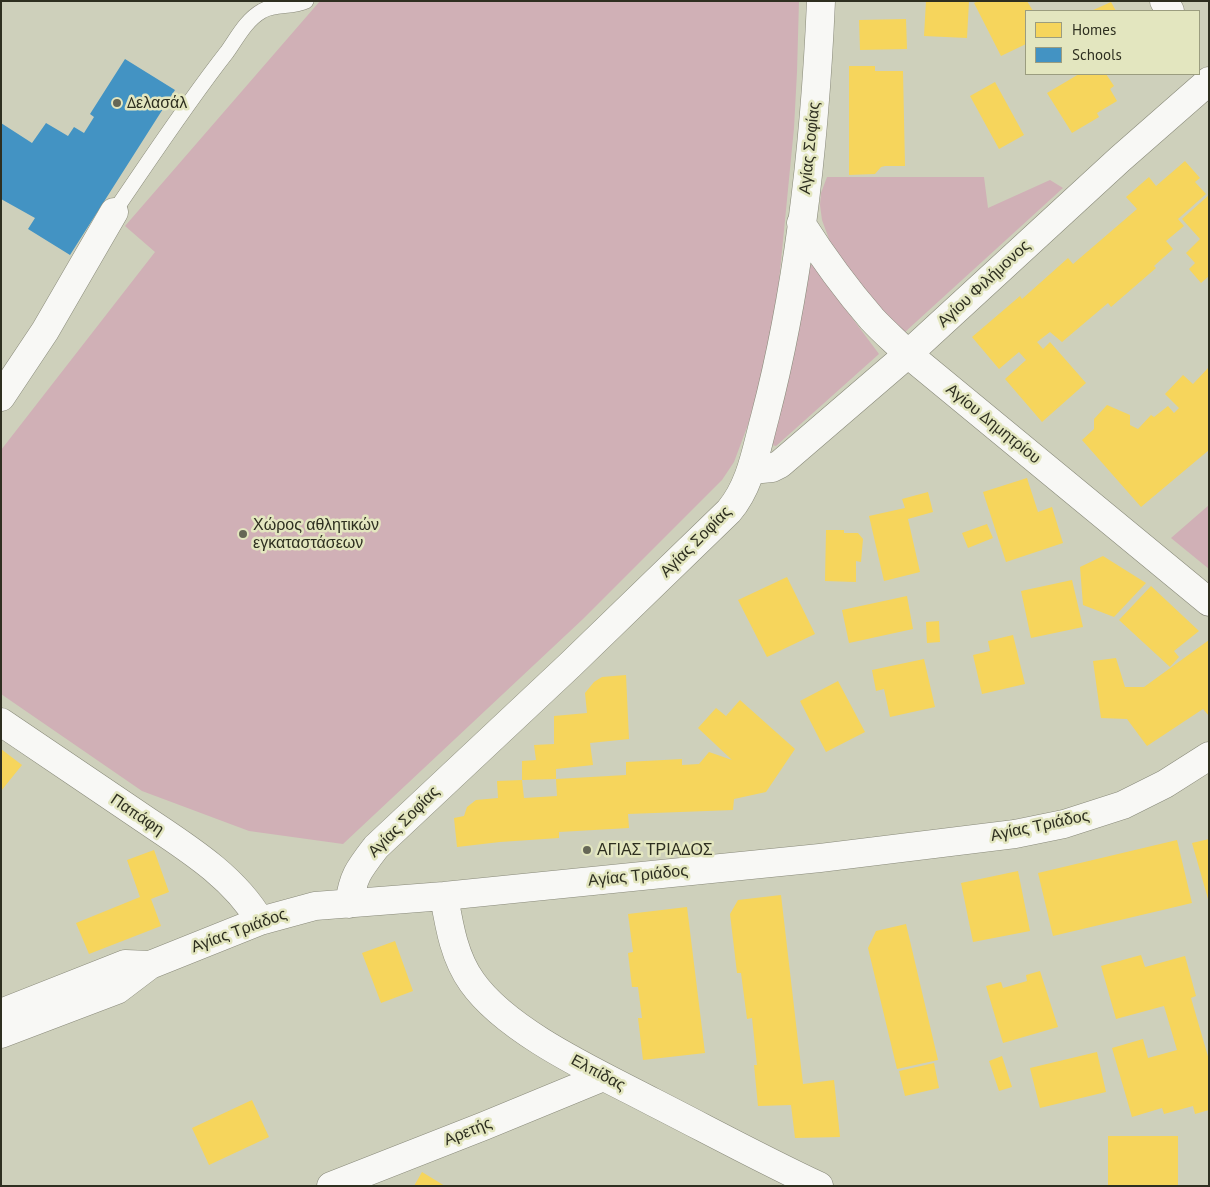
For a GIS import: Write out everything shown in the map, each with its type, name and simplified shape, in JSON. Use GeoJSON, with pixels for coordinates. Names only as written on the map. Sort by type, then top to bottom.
{"type":"FeatureCollection","features":[{"type":"Feature","properties":{"kind":"street","name":"Αγίας Σοφίας"},"geometry":{"type":"LineString","coordinates":[[349,904],[352,883],[361,866],[376,847],[570,665],[729,511],[742,493],[750,470],[786,328],[801,223],[815,99],[821,1]]}},
{"type":"Feature","properties":{"kind":"street"},"geometry":{"type":"LineString","coordinates":[[1200,64],[1209,81]]}},
{"type":"Feature","properties":{"kind":"street","name":"Αγίου Φιλήμονος"},"geometry":{"type":"LineString","coordinates":[[750,470],[772,468],[780,464],[908,354],[1120,159],[1209,81]]}},
{"type":"Feature","properties":{"kind":"street"},"geometry":{"type":"LineString","coordinates":[[1,397],[45,331],[114,212]]}},
{"type":"Feature","properties":{"kind":"street","name":"Αγίου Δημητρίου"},"geometry":{"type":"LineString","coordinates":[[801,223],[858,302],[908,354],[1209,602]]}},
{"type":"Feature","properties":{"kind":"street","name":"Παπάφη"},"geometry":{"type":"LineString","coordinates":[[1,722],[184,847],[218,873],[242,895],[260,921]]}},
{"type":"Feature","properties":{"kind":"street","name":"Αγίας Τριάδος"},"geometry":{"type":"LineString","coordinates":[[1,1034],[117,990],[150,965],[260,921],[315,906],[444,896],[820,858],[1015,834],[1064,824],[1123,805],[1153,790],[1209,756]]}},
{"type":"Feature","properties":{"kind":"street","name":"Ελπίδας"},"geometry":{"type":"LineString","coordinates":[[444,896],[451,936],[472,982],[509,1019],[553,1048],[604,1077],[819,1186]]}},
{"type":"Feature","properties":{"kind":"street","name":"Αγίας Τριάδος"},"geometry":{"type":"LineString","coordinates":[[1,1013],[125,964],[150,965]]}},
{"type":"Feature","properties":{"kind":"street","name":"Αρετής"},"geometry":{"type":"LineString","coordinates":[[331,1186],[604,1077]]}},
{"type":"Feature","properties":{"kind":"lane"},"geometry":{"type":"LineString","coordinates":[[114,212],[212,71],[249,22],[265,9],[296,5],[306,1]]}},
{"type":"Feature","properties":{"kind":"shaded area"},"geometry":{"type":"Polygon","coordinates":[[[320,1],[799,1],[794,128],[777,302],[764,366],[749,422],[734,462],[722,480],[583,619],[343,844],[249,831],[142,791],[1,694],[1,450],[155,252],[125,226],[320,1]]]}},
{"type":"Feature","properties":{"kind":"shaded area"},"geometry":{"type":"Polygon","coordinates":[[[827,177],[984,177],[988,208],[1050,180],[1063,188],[905,332],[881,312],[833,250],[822,220],[820,205],[821,193],[827,177]]]}},
{"type":"Feature","properties":{"kind":"shaded area"},"geometry":{"type":"Polygon","coordinates":[[[809,264],[818,267],[847,311],[879,354],[776,446],[772,445],[795,350],[809,264]]]}},
{"type":"Feature","properties":{"kind":"shaded area"},"geometry":{"type":"Polygon","coordinates":[[[1209,505],[1209,569],[1171,538],[1209,505]]]}},
{"type":"Feature","properties":{"kind":"building: Homes"},"geometry":{"type":"Polygon","coordinates":[[[926,1],[969,1],[967,38],[924,36],[926,1]]]}},
{"type":"Feature","properties":{"kind":"building: Homes"},"geometry":{"type":"Polygon","coordinates":[[[978,1],[1027,1],[1032,10],[1025,10],[1025,44],[1001,56],[974,3],[978,1]]]}},
{"type":"Feature","properties":{"kind":"building: Homes"},"geometry":{"type":"Polygon","coordinates":[[[1111,2],[1115,10],[1093,10],[1111,2]]]}},
{"type":"Feature","properties":{"kind":"building: Homes"},"geometry":{"type":"Polygon","coordinates":[[[906,19],[907,49],[860,50],[859,20],[906,19]]]}},
{"type":"Feature","properties":{"kind":"building: Homes"},"geometry":{"type":"Polygon","coordinates":[[[849,66],[875,66],[875,71],[903,71],[905,166],[885,166],[881,167],[875,174],[849,175],[849,66]]]}},
{"type":"Feature","properties":{"kind":"building: Homes"},"geometry":{"type":"Polygon","coordinates":[[[1077,75],[1107,75],[1114,86],[1110,89],[1117,101],[1097,113],[1099,117],[1072,133],[1047,93],[1077,75]]]}},
{"type":"Feature","properties":{"kind":"building: Homes"},"geometry":{"type":"Polygon","coordinates":[[[995,82],[1024,135],[999,149],[970,96],[995,82]]]}},
{"type":"Feature","properties":{"kind":"building: Homes"},"geometry":{"type":"Polygon","coordinates":[[[1185,161],[1200,178],[1195,182],[1206,194],[1178,219],[1184,226],[1166,241],[1173,249],[1154,266],[1156,268],[1111,307],[1108,303],[1062,342],[1050,332],[1037,342],[1043,349],[1050,342],[1086,383],[1042,422],[1005,379],[1026,360],[1019,352],[999,369],[972,337],[1020,296],[1022,299],[1068,258],[1073,264],[1137,209],[1126,197],[1149,177],[1156,186],[1185,161]]]}},
{"type":"Feature","properties":{"kind":"building: Homes"},"geometry":{"type":"Polygon","coordinates":[[[1209,195],[1209,276],[1201,283],[1189,269],[1195,263],[1186,253],[1200,239],[1182,219],[1209,195]]]}},
{"type":"Feature","properties":{"kind":"building: Homes"},"geometry":{"type":"Polygon","coordinates":[[[1209,367],[1209,450],[1141,507],[1082,440],[1094,429],[1094,419],[1107,405],[1130,415],[1130,425],[1138,429],[1151,415],[1154,417],[1168,406],[1174,413],[1179,408],[1165,394],[1183,375],[1193,384],[1209,367]]]}},
{"type":"Feature","properties":{"kind":"building: Homes"},"geometry":{"type":"Polygon","coordinates":[[[1027,478],[1038,512],[1052,507],[1063,543],[1006,562],[983,492],[1027,478]]]}},
{"type":"Feature","properties":{"kind":"building: Homes"},"geometry":{"type":"Polygon","coordinates":[[[928,492],[933,512],[908,519],[920,572],[884,581],[869,516],[905,508],[902,499],[928,492]]]}},
{"type":"Feature","properties":{"kind":"building: Homes"},"geometry":{"type":"Polygon","coordinates":[[[987,524],[993,538],[968,548],[962,533],[987,524]]]}},
{"type":"Feature","properties":{"kind":"building: Homes"},"geometry":{"type":"Polygon","coordinates":[[[826,530],[844,530],[844,533],[858,533],[863,539],[861,562],[856,561],[856,582],[825,581],[826,530]]]}},
{"type":"Feature","properties":{"kind":"building: Homes"},"geometry":{"type":"Polygon","coordinates":[[[1103,556],[1146,583],[1114,617],[1083,605],[1080,567],[1103,556]]]}},
{"type":"Feature","properties":{"kind":"building: Homes"},"geometry":{"type":"Polygon","coordinates":[[[787,577],[815,634],[767,657],[738,600],[787,577]]]}},
{"type":"Feature","properties":{"kind":"building: Homes"},"geometry":{"type":"Polygon","coordinates":[[[1072,580],[1083,627],[1031,638],[1021,591],[1072,580]]]}},
{"type":"Feature","properties":{"kind":"building: Homes"},"geometry":{"type":"Polygon","coordinates":[[[1151,586],[1199,631],[1174,651],[1179,657],[1170,667],[1119,620],[1151,586]]]}},
{"type":"Feature","properties":{"kind":"building: Homes"},"geometry":{"type":"Polygon","coordinates":[[[907,596],[913,629],[849,643],[842,610],[907,596]]]}},
{"type":"Feature","properties":{"kind":"building: Homes"},"geometry":{"type":"Polygon","coordinates":[[[939,621],[940,642],[927,643],[926,622],[939,621]]]}},
{"type":"Feature","properties":{"kind":"building: Homes"},"geometry":{"type":"Polygon","coordinates":[[[1013,635],[1025,684],[982,694],[973,655],[990,651],[988,641],[1013,635]]]}},
{"type":"Feature","properties":{"kind":"building: Homes"},"geometry":{"type":"Polygon","coordinates":[[[1209,640],[1209,716],[1203,709],[1147,746],[1127,719],[1101,718],[1093,661],[1116,658],[1125,687],[1144,687],[1209,640]]]}},
{"type":"Feature","properties":{"kind":"building: Homes"},"geometry":{"type":"Polygon","coordinates":[[[924,659],[935,707],[890,717],[884,689],[876,691],[872,670],[924,659]]]}},
{"type":"Feature","properties":{"kind":"building: Homes"},"geometry":{"type":"Polygon","coordinates":[[[626,675],[629,739],[590,743],[593,765],[556,769],[556,779],[522,780],[522,761],[536,760],[534,745],[554,744],[554,716],[587,713],[585,693],[594,682],[602,677],[626,675]]]}},
{"type":"Feature","properties":{"kind":"building: Homes"},"geometry":{"type":"Polygon","coordinates":[[[838,681],[865,732],[826,752],[800,701],[838,681]]]}},
{"type":"Feature","properties":{"kind":"building: Homes"},"geometry":{"type":"Polygon","coordinates":[[[740,700],[795,749],[766,792],[734,799],[733,810],[628,814],[629,828],[559,832],[559,838],[457,847],[454,818],[464,816],[467,807],[476,800],[498,798],[497,781],[522,780],[524,798],[557,796],[556,779],[626,775],[626,762],[682,759],[682,765],[699,764],[709,752],[732,760],[698,728],[716,708],[726,716],[740,700]]]}},
{"type":"Feature","properties":{"kind":"building: Homes"},"geometry":{"type":"Polygon","coordinates":[[[1,749],[22,765],[1,791],[1,749]]]}},
{"type":"Feature","properties":{"kind":"building: Homes"},"geometry":{"type":"Polygon","coordinates":[[[1209,839],[1209,899],[1208,899],[1192,843],[1209,839]]]}},
{"type":"Feature","properties":{"kind":"building: Homes"},"geometry":{"type":"Polygon","coordinates":[[[1177,840],[1192,903],[1053,936],[1038,873],[1177,840]]]}},
{"type":"Feature","properties":{"kind":"building: Homes"},"geometry":{"type":"Polygon","coordinates":[[[154,850],[169,892],[151,899],[161,926],[89,954],[76,923],[140,897],[127,860],[154,850]]]}},
{"type":"Feature","properties":{"kind":"building: Homes"},"geometry":{"type":"Polygon","coordinates":[[[1018,871],[1030,931],[973,942],[961,883],[1018,871]]]}},
{"type":"Feature","properties":{"kind":"building: Homes"},"geometry":{"type":"Polygon","coordinates":[[[781,895],[803,1084],[834,1080],[840,1137],[795,1138],[791,1105],[758,1106],[754,1065],[757,1065],[752,1018],[747,1019],[741,973],[737,973],[730,914],[738,900],[781,895]]]}},
{"type":"Feature","properties":{"kind":"building: Homes"},"geometry":{"type":"Polygon","coordinates":[[[687,907],[705,1053],[643,1060],[638,1018],[642,1018],[638,987],[632,987],[628,953],[633,952],[628,914],[687,907]]]}},
{"type":"Feature","properties":{"kind":"building: Homes"},"geometry":{"type":"Polygon","coordinates":[[[906,924],[938,1060],[897,1069],[868,948],[876,931],[906,924]]]}},
{"type":"Feature","properties":{"kind":"building: Homes"},"geometry":{"type":"Polygon","coordinates":[[[395,941],[413,991],[381,1003],[362,953],[395,941]]]}},
{"type":"Feature","properties":{"kind":"building: Homes"},"geometry":{"type":"Polygon","coordinates":[[[1141,955],[1145,967],[1185,956],[1196,996],[1191,998],[1209,1060],[1209,1110],[1195,1114],[1193,1106],[1164,1114],[1162,1108],[1132,1117],[1112,1048],[1143,1039],[1148,1058],[1177,1050],[1164,1006],[1116,1019],[1101,966],[1141,955]]]}},
{"type":"Feature","properties":{"kind":"building: Homes"},"geometry":{"type":"Polygon","coordinates":[[[1040,971],[1058,1027],[1003,1043],[986,986],[1001,982],[1003,988],[1027,981],[1026,975],[1040,971]]]}},
{"type":"Feature","properties":{"kind":"building: Homes"},"geometry":{"type":"Polygon","coordinates":[[[1097,1052],[1106,1092],[1040,1108],[1030,1068],[1097,1052]]]}},
{"type":"Feature","properties":{"kind":"building: Homes"},"geometry":{"type":"Polygon","coordinates":[[[1002,1056],[1012,1087],[999,1091],[989,1061],[1002,1056]]]}},
{"type":"Feature","properties":{"kind":"building: Homes"},"geometry":{"type":"Polygon","coordinates":[[[934,1063],[939,1088],[905,1096],[899,1071],[934,1063]]]}},
{"type":"Feature","properties":{"kind":"building: Homes"},"geometry":{"type":"Polygon","coordinates":[[[252,1100],[269,1137],[209,1165],[192,1128],[252,1100]]]}},
{"type":"Feature","properties":{"kind":"building: Homes"},"geometry":{"type":"Polygon","coordinates":[[[1108,1136],[1178,1136],[1178,1186],[1108,1186],[1108,1136]]]}},
{"type":"Feature","properties":{"kind":"building: Homes"},"geometry":{"type":"Polygon","coordinates":[[[422,1172],[445,1186],[414,1186],[422,1172]]]}},
{"type":"Feature","properties":{"kind":"building: Schools"},"geometry":{"type":"Polygon","coordinates":[[[125,59],[175,90],[70,255],[28,229],[35,218],[1,199],[1,123],[32,143],[46,123],[68,136],[74,127],[84,133],[94,117],[90,114],[125,59]]]}},
{"type":"Feature","properties":{"kind":"place","name":"Δελασάλ"},"geometry":{"type":"Point","coordinates":[117,103]}},
{"type":"Feature","properties":{"kind":"place","name":"Χώρος αθλητικών εγκαταστάσεων"},"geometry":{"type":"Point","coordinates":[243,534]}},
{"type":"Feature","properties":{"kind":"place","name":"ΑΓΙΑΣ ΤΡΙΑΔΟΣ"},"geometry":{"type":"Point","coordinates":[587,850]}}]}
